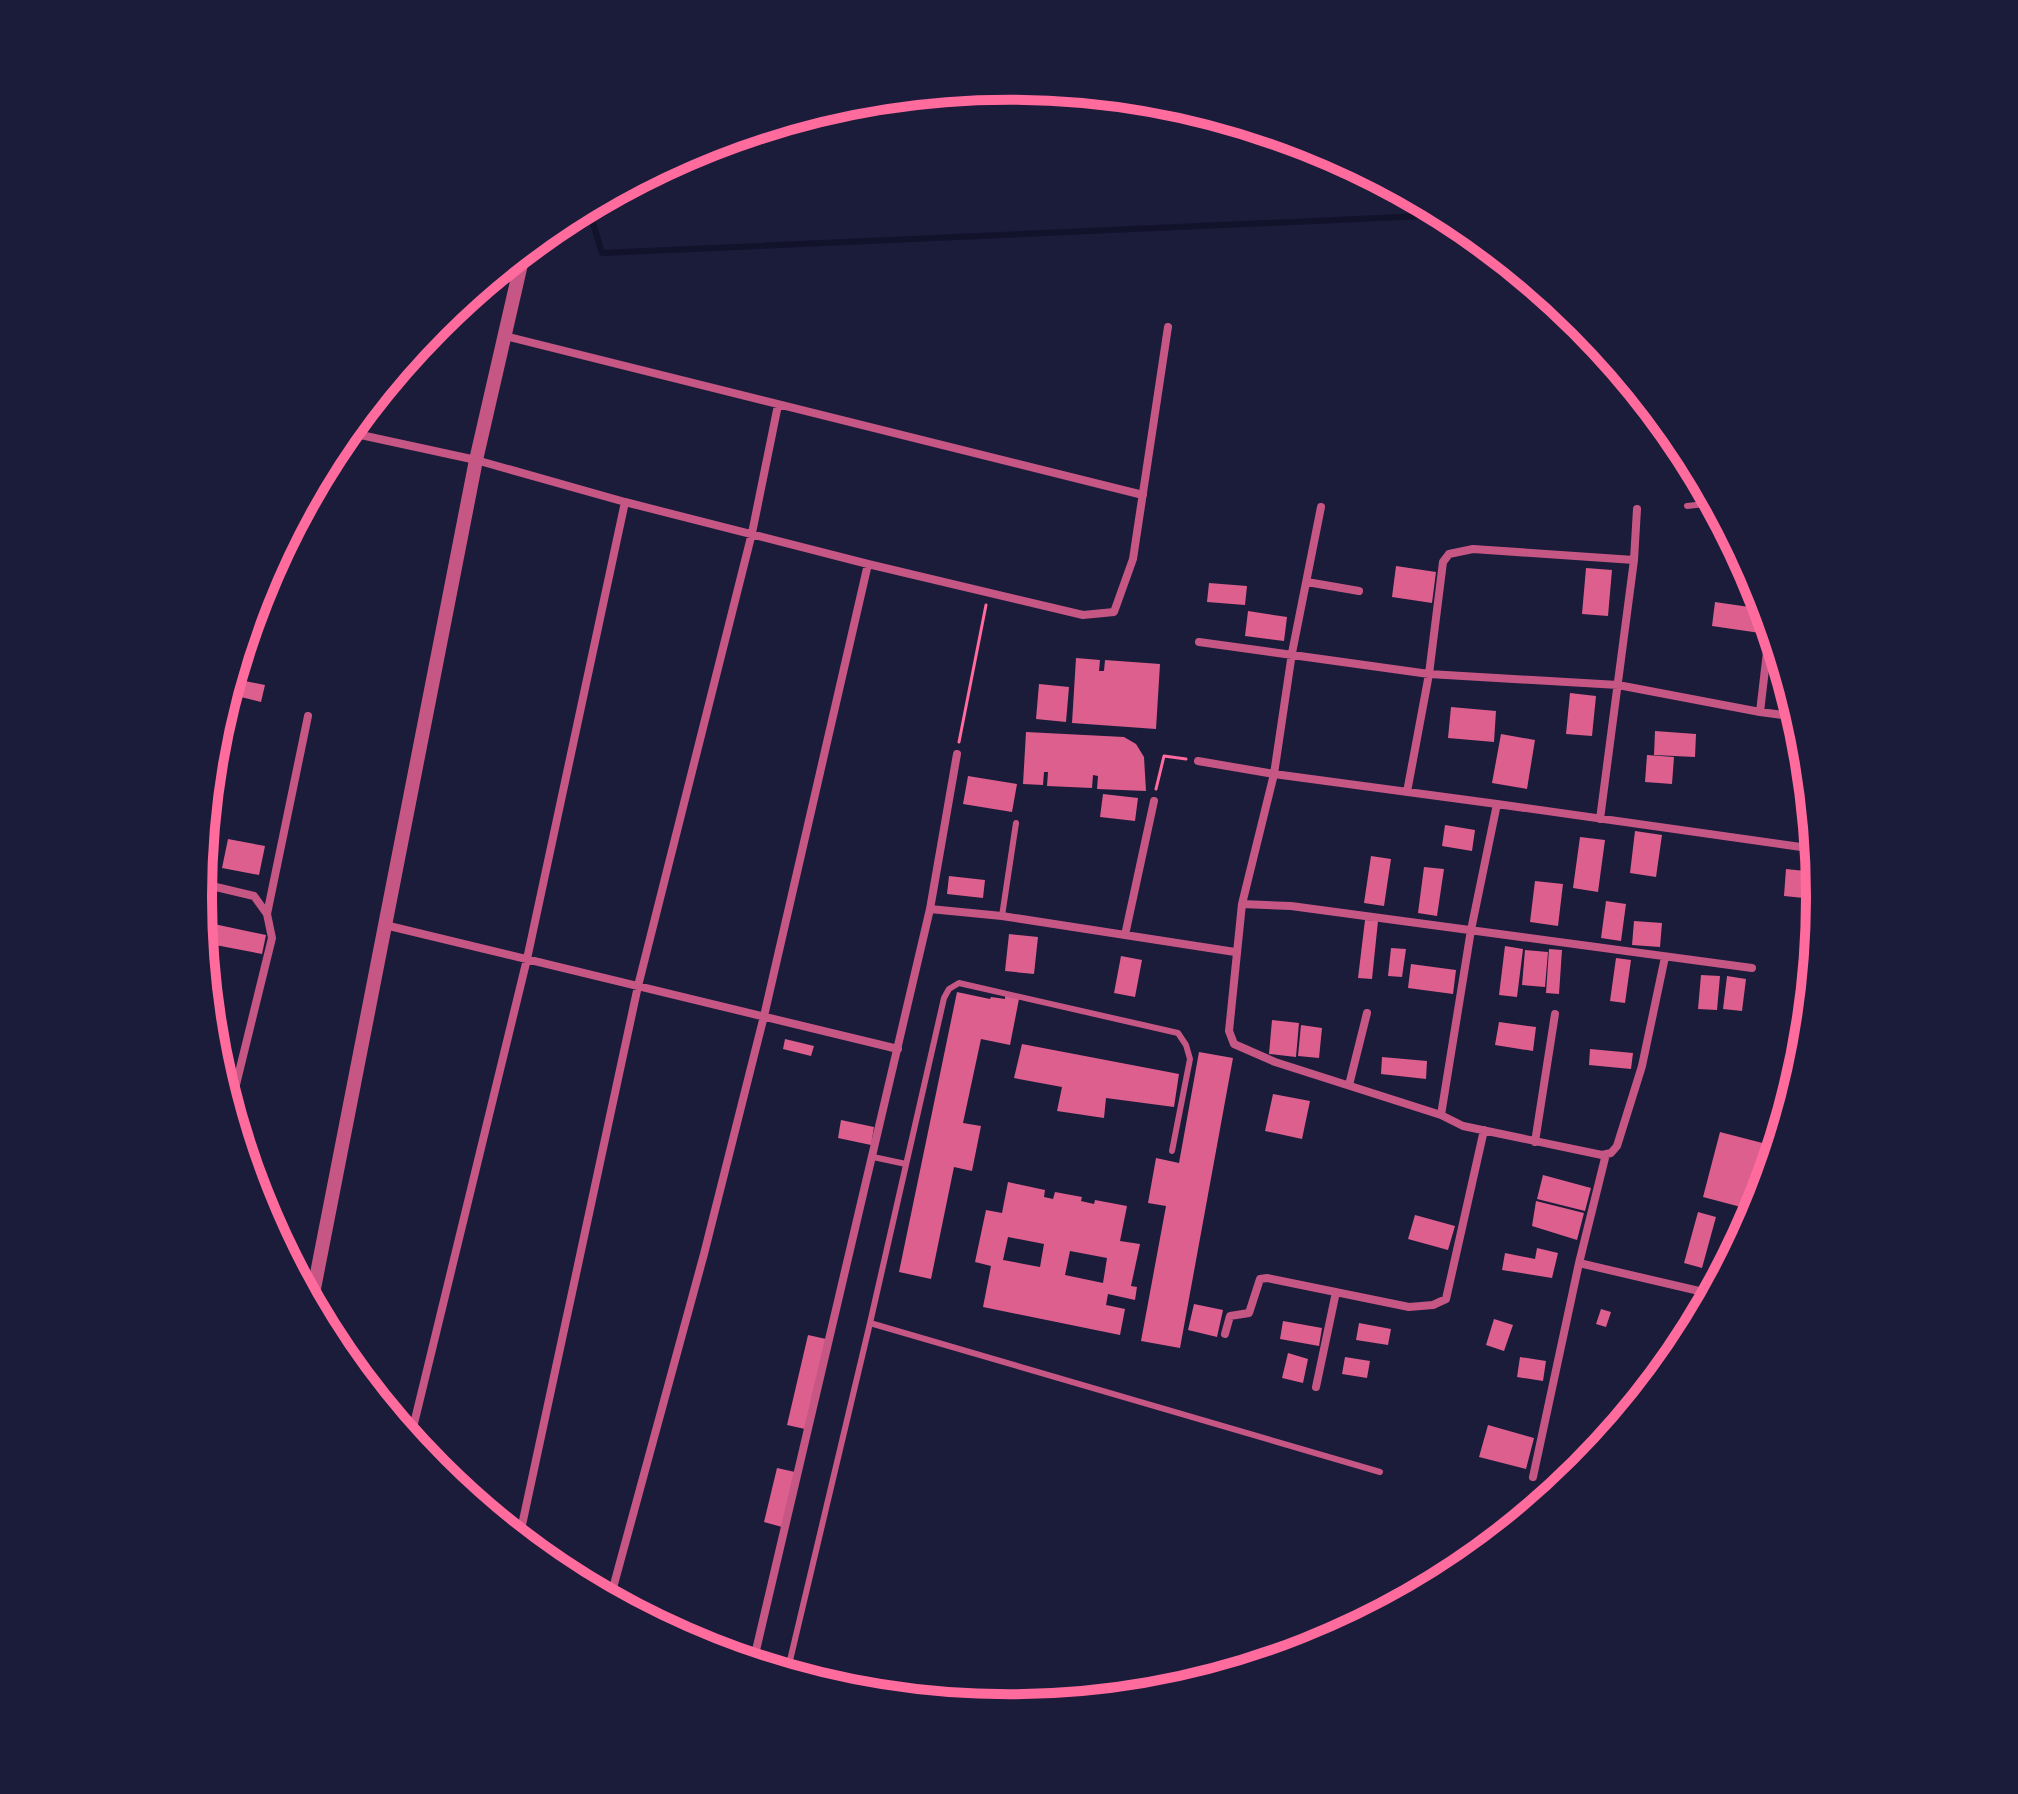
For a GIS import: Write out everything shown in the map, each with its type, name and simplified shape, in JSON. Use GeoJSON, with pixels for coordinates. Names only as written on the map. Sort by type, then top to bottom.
{"type":"FeatureCollection","features":[{"type":"Feature","properties":{"kind":"street"},"geometry":{"type":"LineString","coordinates":[[314,1287],[476,460],[520,268]]}},
{"type":"Feature","properties":{"kind":"street"},"geometry":{"type":"LineString","coordinates":[[360,435],[476,460],[625,502],[988,593],[1083,615],[1114,612],[1133,559],[1168,327]]}},
{"type":"Feature","properties":{"kind":"street"},"geometry":{"type":"LineString","coordinates":[[505,336],[1143,495]]}},
{"type":"Feature","properties":{"kind":"street"},"geometry":{"type":"LineString","coordinates":[[522,1527],[638,986],[752,533],[778,405]]}},
{"type":"Feature","properties":{"kind":"street"},"geometry":{"type":"LineString","coordinates":[[413,1426],[527,959],[625,502]]}},
{"type":"Feature","properties":{"kind":"street"},"geometry":{"type":"LineString","coordinates":[[1321,507],[1292,653],[1274,774],[1242,904],[1229,1031],[1234,1044],[1275,1062],[1441,1115],[1463,1126],[1583,1152],[1606,1154]]}},
{"type":"Feature","properties":{"kind":"street"},"geometry":{"type":"LineString","coordinates":[[1600,819],[1634,560],[1637,509]]}},
{"type":"Feature","properties":{"kind":"street"},"geometry":{"type":"LineString","coordinates":[[1407,792],[1429,674],[1443,562],[1449,554],[1473,549],[1634,560]]}},
{"type":"Feature","properties":{"kind":"street"},"geometry":{"type":"LineString","coordinates":[[613,1589],[704,1254],[764,1016],[868,564]]}},
{"type":"Feature","properties":{"kind":"street"},"geometry":{"type":"LineString","coordinates":[[1307,582],[1359,591]]}},
{"type":"Feature","properties":{"kind":"street"},"geometry":{"type":"LineString","coordinates":[[1199,642],[1429,674],[1618,685],[1785,715]]}},
{"type":"Feature","properties":{"kind":"street"},"geometry":{"type":"LineString","coordinates":[[1760,712],[1767,651]]}},
{"type":"Feature","properties":{"kind":"street"},"geometry":{"type":"LineString","coordinates":[[235,1087],[272,938],[267,914],[308,716]]}},
{"type":"Feature","properties":{"kind":"street"},"geometry":{"type":"LineString","coordinates":[[755,1653],[930,909],[957,754]]}},
{"type":"Feature","properties":{"kind":"street"},"geometry":{"type":"LineString","coordinates":[[1198,761],[1804,847]]}},
{"type":"Feature","properties":{"kind":"street"},"geometry":{"type":"LineString","coordinates":[[1125,935],[1154,801]]}},
{"type":"Feature","properties":{"kind":"street"},"geometry":{"type":"LineString","coordinates":[[1441,1115],[1471,930],[1497,804]]}},
{"type":"Feature","properties":{"kind":"street"},"geometry":{"type":"LineString","coordinates":[[212,886],[254,896],[267,914]]}},
{"type":"Feature","properties":{"kind":"street"},"geometry":{"type":"LineString","coordinates":[[1242,904],[1291,906],[1752,968]]}},
{"type":"Feature","properties":{"kind":"street"},"geometry":{"type":"LineString","coordinates":[[930,909],[1002,916],[1235,952]]}},
{"type":"Feature","properties":{"kind":"street"},"geometry":{"type":"LineString","coordinates":[[385,925],[898,1049]]}},
{"type":"Feature","properties":{"kind":"street"},"geometry":{"type":"LineString","coordinates":[[1533,1477],[1606,1154],[1617,1146],[1638,1080],[1665,957]]}},
{"type":"Feature","properties":{"kind":"street"},"geometry":{"type":"LineString","coordinates":[[1349,1085],[1367,1013]]}},
{"type":"Feature","properties":{"kind":"street"},"geometry":{"type":"LineString","coordinates":[[1535,1142],[1555,1014]]}},
{"type":"Feature","properties":{"kind":"street"},"geometry":{"type":"LineString","coordinates":[[1225,1334],[1230,1316],[1249,1313],[1260,1279],[1409,1307],[1433,1305],[1446,1299],[1484,1130]]}},
{"type":"Feature","properties":{"kind":"street"},"geometry":{"type":"LineString","coordinates":[[1579,1263],[1701,1292]]}},
{"type":"Feature","properties":{"kind":"street"},"geometry":{"type":"LineString","coordinates":[[1316,1387],[1336,1292]]}},
{"type":"Feature","properties":{"kind":"lane"},"geometry":{"type":"LineString","coordinates":[[1687,506],[1702,504]]}},
{"type":"Feature","properties":{"kind":"lane"},"geometry":{"type":"LineString","coordinates":[[1002,916],[1016,823]]}},
{"type":"Feature","properties":{"kind":"lane"},"geometry":{"type":"LineString","coordinates":[[789,1663],[944,998],[949,989],[959,983],[1178,1033],[1190,1059],[1172,1151]]}},
{"type":"Feature","properties":{"kind":"lane"},"geometry":{"type":"LineString","coordinates":[[873,1157],[906,1164]]}},
{"type":"Feature","properties":{"kind":"lane"},"geometry":{"type":"LineString","coordinates":[[870,1323],[1380,1472]]}},
{"type":"Feature","properties":{"kind":"path"},"geometry":{"type":"LineString","coordinates":[[957,754],[988,593]]}},
{"type":"Feature","properties":{"kind":"path"},"geometry":{"type":"LineString","coordinates":[[1154,801],[1164,756],[1198,761]]}},
{"type":"Feature","properties":{"kind":"building"},"geometry":{"type":"Polygon","coordinates":[[[1396,566],[1436,572],[1432,603],[1392,597],[1396,566]]]}},
{"type":"Feature","properties":{"kind":"building"},"geometry":{"type":"Polygon","coordinates":[[[1586,568],[1612,570],[1608,616],[1582,614],[1586,568]]]}},
{"type":"Feature","properties":{"kind":"building"},"geometry":{"type":"Polygon","coordinates":[[[1209,583],[1247,586],[1245,605],[1207,602],[1209,583]]]}},
{"type":"Feature","properties":{"kind":"building"},"geometry":{"type":"Polygon","coordinates":[[[1715,602],[1751,607],[1760,633],[1712,626],[1715,602]]]}},
{"type":"Feature","properties":{"kind":"building"},"geometry":{"type":"Polygon","coordinates":[[[1248,611],[1287,617],[1284,641],[1245,636],[1248,611]]]}},
{"type":"Feature","properties":{"kind":"building"},"geometry":{"type":"Polygon","coordinates":[[[1076,658],[1100,660],[1099,671],[1104,671],[1105,660],[1160,664],[1156,729],[1072,723],[1076,658]]]}},
{"type":"Feature","properties":{"kind":"building"},"geometry":{"type":"Polygon","coordinates":[[[245,681],[265,685],[261,702],[241,697],[245,681]]]}},
{"type":"Feature","properties":{"kind":"building"},"geometry":{"type":"Polygon","coordinates":[[[1039,684],[1069,687],[1066,722],[1036,719],[1039,684]]]}},
{"type":"Feature","properties":{"kind":"building"},"geometry":{"type":"Polygon","coordinates":[[[1570,693],[1596,696],[1592,736],[1566,734],[1570,693]]]}},
{"type":"Feature","properties":{"kind":"building"},"geometry":{"type":"Polygon","coordinates":[[[1451,707],[1496,711],[1494,742],[1448,738],[1451,707]]]}},
{"type":"Feature","properties":{"kind":"building"},"geometry":{"type":"Polygon","coordinates":[[[1655,731],[1696,734],[1695,757],[1654,755],[1655,731]]]}},
{"type":"Feature","properties":{"kind":"building"},"geometry":{"type":"Polygon","coordinates":[[[1026,732],[1124,737],[1136,744],[1144,757],[1146,791],[1097,789],[1098,776],[1093,775],[1092,788],[1047,786],[1048,772],[1044,772],[1043,785],[1023,784],[1026,732]]]}},
{"type":"Feature","properties":{"kind":"building"},"geometry":{"type":"Polygon","coordinates":[[[1501,734],[1535,740],[1527,789],[1492,783],[1501,734]]]}},
{"type":"Feature","properties":{"kind":"building"},"geometry":{"type":"Polygon","coordinates":[[[1647,755],[1674,757],[1672,784],[1645,782],[1647,755]]]}},
{"type":"Feature","properties":{"kind":"building"},"geometry":{"type":"Polygon","coordinates":[[[968,776],[1017,784],[1012,812],[963,804],[968,776]]]}},
{"type":"Feature","properties":{"kind":"building"},"geometry":{"type":"Polygon","coordinates":[[[1103,794],[1138,798],[1135,821],[1100,817],[1103,794]]]}},
{"type":"Feature","properties":{"kind":"building"},"geometry":{"type":"Polygon","coordinates":[[[1445,825],[1475,830],[1472,851],[1442,846],[1445,825]]]}},
{"type":"Feature","properties":{"kind":"building"},"geometry":{"type":"Polygon","coordinates":[[[1635,831],[1662,835],[1656,877],[1630,873],[1635,831]]]}},
{"type":"Feature","properties":{"kind":"building"},"geometry":{"type":"Polygon","coordinates":[[[1580,837],[1605,840],[1598,892],[1573,888],[1580,837]]]}},
{"type":"Feature","properties":{"kind":"building"},"geometry":{"type":"Polygon","coordinates":[[[228,839],[265,846],[259,875],[222,868],[228,839]]]}},
{"type":"Feature","properties":{"kind":"building"},"geometry":{"type":"Polygon","coordinates":[[[1371,856],[1391,859],[1384,906],[1364,903],[1371,856]]]}},
{"type":"Feature","properties":{"kind":"building"},"geometry":{"type":"Polygon","coordinates":[[[1424,867],[1444,869],[1437,916],[1418,913],[1424,867]]]}},
{"type":"Feature","properties":{"kind":"building"},"geometry":{"type":"Polygon","coordinates":[[[1786,869],[1805,871],[1806,898],[1784,896],[1786,869]]]}},
{"type":"Feature","properties":{"kind":"building"},"geometry":{"type":"Polygon","coordinates":[[[949,876],[985,880],[983,898],[947,894],[949,876]]]}},
{"type":"Feature","properties":{"kind":"building"},"geometry":{"type":"Polygon","coordinates":[[[1535,881],[1563,884],[1558,926],[1530,922],[1535,881]]]}},
{"type":"Feature","properties":{"kind":"building"},"geometry":{"type":"Polygon","coordinates":[[[1606,901],[1626,904],[1621,941],[1601,938],[1606,901]]]}},
{"type":"Feature","properties":{"kind":"building"},"geometry":{"type":"Polygon","coordinates":[[[1365,920],[1378,921],[1372,979],[1358,978],[1365,920]]]}},
{"type":"Feature","properties":{"kind":"building"},"geometry":{"type":"Polygon","coordinates":[[[1634,921],[1662,923],[1660,947],[1632,945],[1634,921]]]}},
{"type":"Feature","properties":{"kind":"building"},"geometry":{"type":"Polygon","coordinates":[[[214,924],[266,935],[262,954],[214,945],[214,924]]]}},
{"type":"Feature","properties":{"kind":"building"},"geometry":{"type":"Polygon","coordinates":[[[1009,934],[1038,937],[1034,974],[1005,971],[1009,934]]]}},
{"type":"Feature","properties":{"kind":"building"},"geometry":{"type":"Polygon","coordinates":[[[1505,946],[1523,949],[1517,997],[1499,995],[1505,946]]]}},
{"type":"Feature","properties":{"kind":"building"},"geometry":{"type":"Polygon","coordinates":[[[1391,948],[1406,949],[1402,977],[1388,976],[1391,948]]]}},
{"type":"Feature","properties":{"kind":"building"},"geometry":{"type":"Polygon","coordinates":[[[1549,949],[1562,950],[1559,994],[1546,993],[1549,949]]]}},
{"type":"Feature","properties":{"kind":"building"},"geometry":{"type":"Polygon","coordinates":[[[1525,950],[1548,952],[1545,987],[1522,985],[1525,950]]]}},
{"type":"Feature","properties":{"kind":"building"},"geometry":{"type":"Polygon","coordinates":[[[1121,956],[1142,960],[1135,997],[1114,993],[1121,956]]]}},
{"type":"Feature","properties":{"kind":"building"},"geometry":{"type":"Polygon","coordinates":[[[1616,958],[1631,960],[1625,1003],[1610,1001],[1616,958]]]}},
{"type":"Feature","properties":{"kind":"building"},"geometry":{"type":"Polygon","coordinates":[[[1411,964],[1456,970],[1453,994],[1408,988],[1411,964]]]}},
{"type":"Feature","properties":{"kind":"building"},"geometry":{"type":"Polygon","coordinates":[[[1701,975],[1720,976],[1717,1010],[1698,1009],[1701,975]]]}},
{"type":"Feature","properties":{"kind":"building"},"geometry":{"type":"Polygon","coordinates":[[[1727,976],[1746,979],[1742,1011],[1723,1009],[1727,976]]]}},
{"type":"Feature","properties":{"kind":"building"},"geometry":{"type":"Polygon","coordinates":[[[957,992],[990,999],[1005,999],[1005,996],[1019,999],[1010,1045],[981,1039],[963,1123],[981,1126],[972,1171],[954,1167],[931,1279],[899,1272],[957,992]]]}},
{"type":"Feature","properties":{"kind":"building"},"geometry":{"type":"Polygon","coordinates":[[[1272,1020],[1299,1023],[1296,1057],[1269,1054],[1272,1020]]]}},
{"type":"Feature","properties":{"kind":"building"},"geometry":{"type":"Polygon","coordinates":[[[1499,1022],[1536,1027],[1533,1051],[1495,1045],[1499,1022]]]}},
{"type":"Feature","properties":{"kind":"building"},"geometry":{"type":"Polygon","coordinates":[[[1301,1025],[1322,1028],[1319,1058],[1298,1056],[1301,1025]]]}},
{"type":"Feature","properties":{"kind":"building"},"geometry":{"type":"Polygon","coordinates":[[[785,1039],[814,1046],[811,1056],[783,1049],[785,1039]]]}},
{"type":"Feature","properties":{"kind":"building"},"geometry":{"type":"Polygon","coordinates":[[[1022,1044],[1179,1074],[1174,1107],[1106,1098],[1104,1118],[1057,1111],[1062,1087],[1014,1078],[1022,1044]]]}},
{"type":"Feature","properties":{"kind":"building"},"geometry":{"type":"Polygon","coordinates":[[[1590,1049],[1633,1053],[1631,1069],[1589,1065],[1590,1049]]]}},
{"type":"Feature","properties":{"kind":"building"},"geometry":{"type":"Polygon","coordinates":[[[1199,1052],[1233,1058],[1180,1348],[1141,1341],[1166,1206],[1148,1203],[1156,1158],[1179,1163],[1199,1052]]]}},
{"type":"Feature","properties":{"kind":"building"},"geometry":{"type":"Polygon","coordinates":[[[1382,1057],[1427,1061],[1426,1079],[1381,1074],[1382,1057]]]}},
{"type":"Feature","properties":{"kind":"building"},"geometry":{"type":"Polygon","coordinates":[[[1273,1094],[1310,1101],[1302,1139],[1265,1131],[1273,1094]]]}},
{"type":"Feature","properties":{"kind":"building"},"geometry":{"type":"Polygon","coordinates":[[[841,1120],[874,1127],[871,1145],[838,1138],[841,1120]]]}},
{"type":"Feature","properties":{"kind":"building"},"geometry":{"type":"Polygon","coordinates":[[[1720,1132],[1767,1144],[1743,1207],[1703,1197],[1720,1132]]]}},
{"type":"Feature","properties":{"kind":"building"},"geometry":{"type":"Polygon","coordinates":[[[1543,1175],[1591,1188],[1585,1211],[1537,1199],[1543,1175]]]}},
{"type":"Feature","properties":{"kind":"building"},"geometry":{"type":"Polygon","coordinates":[[[1008,1182],[1045,1190],[1044,1197],[1053,1199],[1055,1192],[1082,1197],[1081,1201],[1094,1204],[1095,1200],[1127,1206],[1120,1241],[1140,1244],[1131,1286],[1137,1287],[1135,1300],[1108,1294],[1106,1305],[1125,1309],[1120,1335],[983,1307],[991,1266],[975,1262],[986,1210],[1002,1213],[1008,1182]],[[1008,1237],[1003,1260],[1040,1267],[1044,1244],[1008,1237]],[[1070,1251],[1065,1275],[1103,1283],[1107,1258],[1070,1251]]]}},
{"type":"Feature","properties":{"kind":"building"},"geometry":{"type":"Polygon","coordinates":[[[1536,1201],[1584,1213],[1577,1240],[1532,1226],[1536,1201]]]}},
{"type":"Feature","properties":{"kind":"building"},"geometry":{"type":"Polygon","coordinates":[[[1698,1212],[1716,1217],[1702,1268],[1684,1263],[1698,1212]]]}},
{"type":"Feature","properties":{"kind":"building"},"geometry":{"type":"Polygon","coordinates":[[[1415,1215],[1455,1226],[1448,1250],[1408,1239],[1415,1215]]]}},
{"type":"Feature","properties":{"kind":"building"},"geometry":{"type":"Polygon","coordinates":[[[1537,1248],[1558,1253],[1552,1278],[1502,1270],[1505,1253],[1535,1259],[1537,1248]]]}},
{"type":"Feature","properties":{"kind":"building"},"geometry":{"type":"Polygon","coordinates":[[[1194,1304],[1223,1310],[1217,1337],[1188,1330],[1194,1304]]]}},
{"type":"Feature","properties":{"kind":"building"},"geometry":{"type":"Polygon","coordinates":[[[1601,1309],[1611,1312],[1606,1327],[1596,1324],[1601,1309]]]}},
{"type":"Feature","properties":{"kind":"building"},"geometry":{"type":"Polygon","coordinates":[[[1494,1319],[1513,1325],[1504,1351],[1486,1345],[1494,1319]]]}},
{"type":"Feature","properties":{"kind":"building"},"geometry":{"type":"Polygon","coordinates":[[[1283,1321],[1322,1328],[1319,1346],[1280,1339],[1283,1321]]]}},
{"type":"Feature","properties":{"kind":"building"},"geometry":{"type":"Polygon","coordinates":[[[1359,1323],[1391,1329],[1388,1345],[1356,1340],[1359,1323]]]}},
{"type":"Feature","properties":{"kind":"building"},"geometry":{"type":"Polygon","coordinates":[[[808,1335],[826,1339],[805,1429],[787,1425],[808,1335]]]}},
{"type":"Feature","properties":{"kind":"building"},"geometry":{"type":"Polygon","coordinates":[[[1288,1353],[1308,1359],[1303,1383],[1282,1378],[1288,1353]]]}},
{"type":"Feature","properties":{"kind":"building"},"geometry":{"type":"Polygon","coordinates":[[[1345,1357],[1370,1361],[1367,1378],[1342,1374],[1345,1357]]]}},
{"type":"Feature","properties":{"kind":"building"},"geometry":{"type":"Polygon","coordinates":[[[1520,1357],[1546,1361],[1543,1381],[1517,1377],[1520,1357]]]}},
{"type":"Feature","properties":{"kind":"building"},"geometry":{"type":"Polygon","coordinates":[[[1488,1425],[1534,1438],[1526,1469],[1479,1457],[1488,1425]]]}},
{"type":"Feature","properties":{"kind":"building"},"geometry":{"type":"Polygon","coordinates":[[[777,1468],[795,1472],[782,1527],[764,1522],[777,1468]]]}},
{"type":"Feature","properties":{"kind":"waterway"},"geometry":{"type":"LineString","coordinates":[[592,219],[602,253],[1423,216]]}}]}
